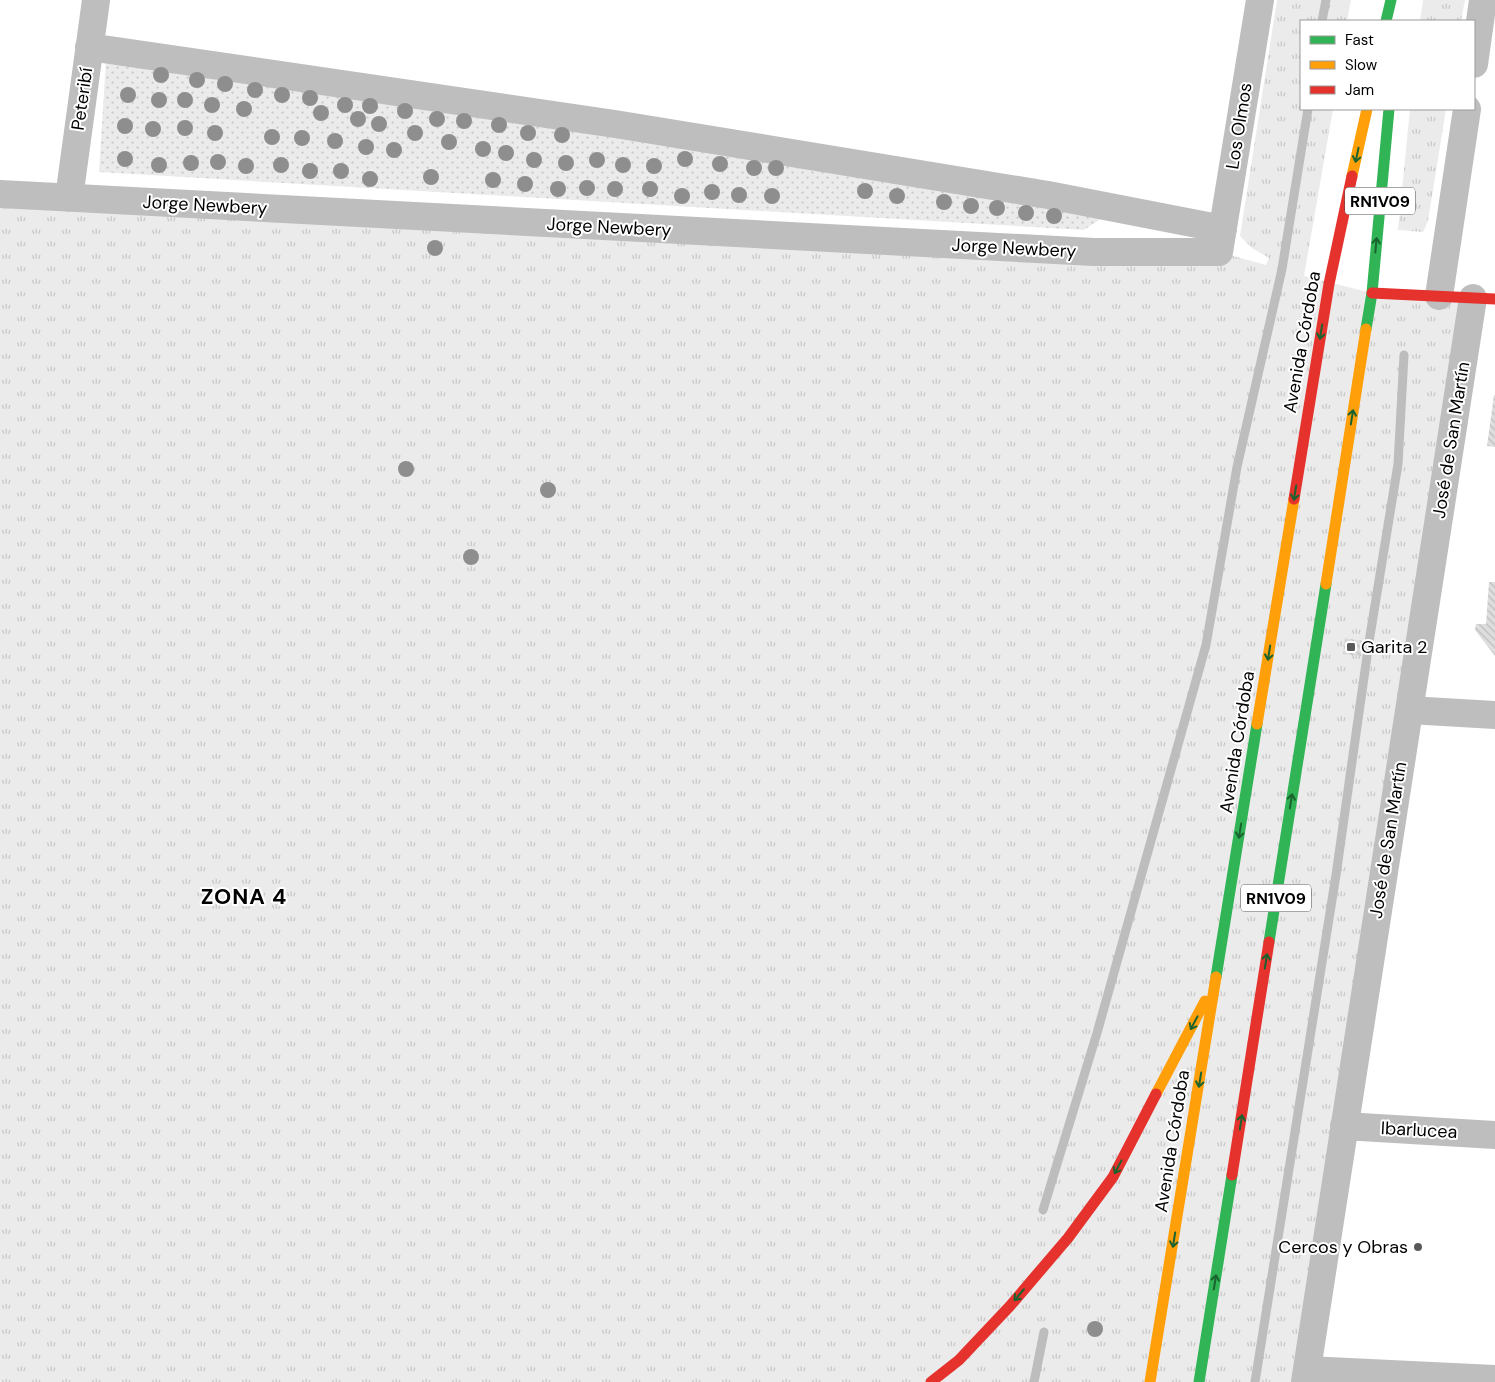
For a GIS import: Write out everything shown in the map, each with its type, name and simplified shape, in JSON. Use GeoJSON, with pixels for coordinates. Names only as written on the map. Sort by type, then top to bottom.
{"type":"FeatureCollection","features":[{"type":"Feature","properties":{"kind":"main road"},"geometry":{"type":"LineString","coordinates":[[1386,20],[1391,0]]}},
{"type":"Feature","properties":{"kind":"main road"},"geometry":{"type":"LineString","coordinates":[[1397,20],[1399,0]]}},
{"type":"Feature","properties":{"kind":"main road","name":"Avenida Córdoba"},"geometry":{"type":"LineString","coordinates":[[1150,1382],[1328,284],[1367,110]]}},
{"type":"Feature","properties":{"kind":"main road","name":"RN1V09"},"geometry":{"type":"LineString","coordinates":[[1199,1382],[1372,293],[1389,110]]}},
{"type":"Feature","properties":{"kind":"main road"},"geometry":{"type":"LineString","coordinates":[[1372,293],[1484,298]]}},
{"type":"Feature","properties":{"kind":"main road"},"geometry":{"type":"LineString","coordinates":[[931,1382],[959,1360],[1010,1306],[1068,1238],[1113,1177],[1216,980]]}},
{"type":"Feature","properties":{"kind":"main road"},"geometry":{"type":"LineString","coordinates":[[1208,1330],[1210,1382]]}},
{"type":"Feature","properties":{"kind":"street","name":"Peteribí"},"geometry":{"type":"LineString","coordinates":[[69,198],[96,0]]}},
{"type":"Feature","properties":{"kind":"street","name":"Los Olmos"},"geometry":{"type":"LineString","coordinates":[[1220,240],[1260,0]]}},
{"type":"Feature","properties":{"kind":"street"},"geometry":{"type":"LineString","coordinates":[[1475,57],[1483,0]]}},
{"type":"Feature","properties":{"kind":"street"},"geometry":{"type":"LineString","coordinates":[[89,47],[616,124],[1048,195],[1220,240]]}},
{"type":"Feature","properties":{"kind":"street"},"geometry":{"type":"LineString","coordinates":[[1439,296],[1467,110]]}},
{"type":"Feature","properties":{"kind":"street","name":"Jorge Newbery"},"geometry":{"type":"LineString","coordinates":[[0,194],[1094,252],[1220,240]]}},
{"type":"Feature","properties":{"kind":"street","name":"José de San Martín"},"geometry":{"type":"LineString","coordinates":[[1306,1376],[1409,710],[1484,298]]}},
{"type":"Feature","properties":{"kind":"street"},"geometry":{"type":"LineString","coordinates":[[1409,710],[1495,715]]}},
{"type":"Feature","properties":{"kind":"street","name":"Ibarlucea"},"geometry":{"type":"LineString","coordinates":[[1344,1126],[1495,1135]]}},
{"type":"Feature","properties":{"kind":"street"},"geometry":{"type":"LineString","coordinates":[[1306,1376],[1495,1379]]}},
{"type":"Feature","properties":{"kind":"green space"},"geometry":{"type":"Polygon","coordinates":[[[1277,0],[1351,0],[1347,20],[1300,20],[1300,110],[1333,110],[1304,276],[1372,293],[1473,298],[1305,1382],[0,1382],[0,194],[1219,252],[1266,265],[1269,258],[1252,248],[1240,236],[1277,0]]]}},
{"type":"Feature","properties":{"kind":"green space"},"geometry":{"type":"Polygon","coordinates":[[[1423,0],[1465,0],[1461,20],[1420,20],[1423,0]]]}},
{"type":"Feature","properties":{"kind":"green space"},"geometry":{"type":"Polygon","coordinates":[[[106,60],[696,149],[1105,216],[1084,230],[99,172],[106,60]]]}},
{"type":"Feature","properties":{"kind":"green space"},"geometry":{"type":"Polygon","coordinates":[[[1410,110],[1446,110],[1428,221],[1423,232],[1398,230],[1410,110]]]}},
{"type":"Feature","properties":{"kind":"building"},"geometry":{"type":"Polygon","coordinates":[[[1495,395],[1495,447],[1487,446],[1495,395]]]}},
{"type":"Feature","properties":{"kind":"building"},"geometry":{"type":"Polygon","coordinates":[[[1489,582],[1495,582],[1495,656],[1475,630],[1476,624],[1486,624],[1489,582]]]}},
{"type":"Feature","properties":{"kind":"building"},"geometry":{"type":"Polygon","coordinates":[[[1345,638],[1363,641],[1361,656],[1343,654],[1345,638]]]}},
{"type":"Feature","properties":{"kind":"waterway"},"geometry":{"type":"LineString","coordinates":[[1322,20],[1326,0]]}},
{"type":"Feature","properties":{"kind":"waterway"},"geometry":{"type":"LineString","coordinates":[[1043,1210],[1097,1033],[1206,645],[1237,467],[1282,269],[1308,110]]}},
{"type":"Feature","properties":{"kind":"waterway"},"geometry":{"type":"LineString","coordinates":[[1255,1382],[1336,875],[1369,642],[1398,464],[1404,355]]}},
{"type":"Feature","properties":{"kind":"waterway"},"geometry":{"type":"LineString","coordinates":[[1034,1382],[1044,1332]]}},
{"type":"Feature","properties":{"kind":"traffic: fast"},"geometry":{"type":"LineString","coordinates":[[1386,20],[1391,0]]}},
{"type":"Feature","properties":{"kind":"traffic: fast"},"geometry":{"type":"LineString","coordinates":[[1366,329],[1372,293],[1389,110]]}},
{"type":"Feature","properties":{"kind":"traffic: fast"},"geometry":{"type":"LineString","coordinates":[[1269,942],[1326,584]]}},
{"type":"Feature","properties":{"kind":"traffic: fast"},"geometry":{"type":"LineString","coordinates":[[1216,977],[1257,724]]}},
{"type":"Feature","properties":{"kind":"traffic: fast"},"geometry":{"type":"LineString","coordinates":[[1199,1382],[1232,1175]]}},
{"type":"Feature","properties":{"kind":"traffic: slow"},"geometry":{"type":"LineString","coordinates":[[1352,176],[1367,110]]}},
{"type":"Feature","properties":{"kind":"traffic: slow"},"geometry":{"type":"LineString","coordinates":[[1326,584],[1366,329]]}},
{"type":"Feature","properties":{"kind":"traffic: slow"},"geometry":{"type":"LineString","coordinates":[[1257,724],[1294,499]]}},
{"type":"Feature","properties":{"kind":"traffic: slow"},"geometry":{"type":"LineString","coordinates":[[1150,1382],[1216,977]]}},
{"type":"Feature","properties":{"kind":"traffic: slow"},"geometry":{"type":"LineString","coordinates":[[1156,1094],[1205,1001]]}},
{"type":"Feature","properties":{"kind":"traffic: jam"},"geometry":{"type":"LineString","coordinates":[[1294,499],[1329,284],[1352,176]]}},
{"type":"Feature","properties":{"kind":"traffic: jam"},"geometry":{"type":"LineString","coordinates":[[1372,293],[1495,299]]}},
{"type":"Feature","properties":{"kind":"traffic: jam"},"geometry":{"type":"LineString","coordinates":[[1232,1175],[1269,942]]}},
{"type":"Feature","properties":{"kind":"traffic: jam"},"geometry":{"type":"LineString","coordinates":[[931,1382],[959,1360],[1010,1306],[1068,1238],[1113,1177],[1156,1094]]}},
{"type":"Feature","properties":{"kind":"place","name":"Garita 2"},"geometry":{"type":"Point","coordinates":[1351,647]}},
{"type":"Feature","properties":{"kind":"place","name":"Cercos y Obras"},"geometry":{"type":"Point","coordinates":[1418,1247]}},
{"type":"Feature","properties":{"kind":"district","name":"ZONA 4"},"geometry":{"type":"Point","coordinates":[244,896]}}]}
